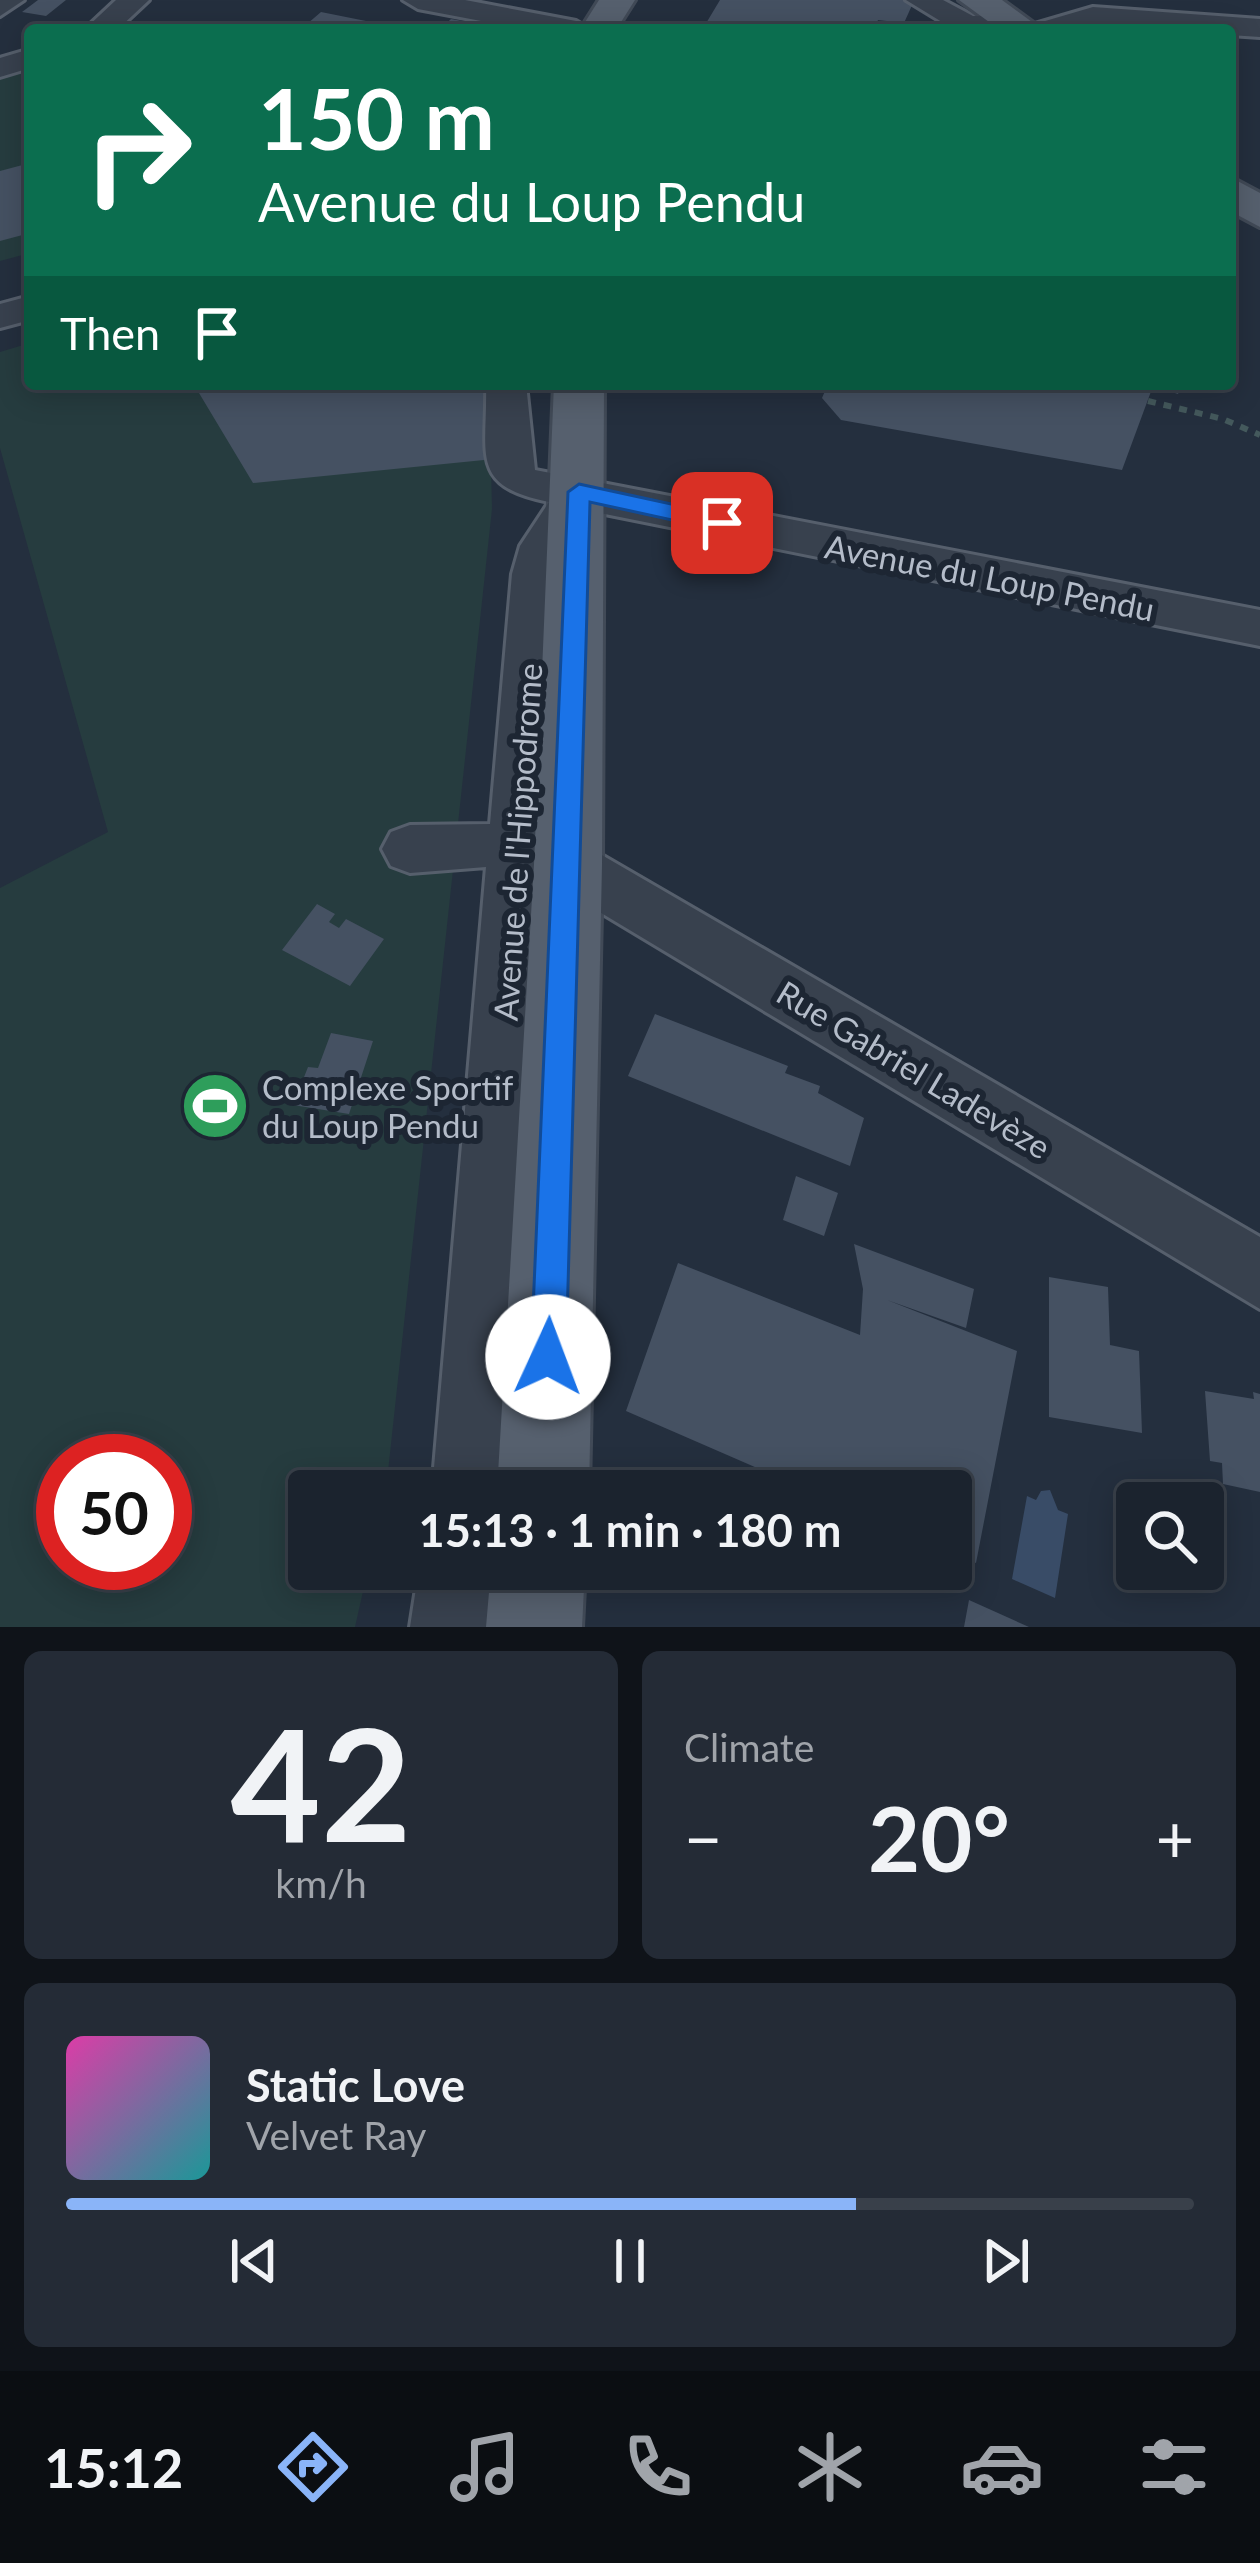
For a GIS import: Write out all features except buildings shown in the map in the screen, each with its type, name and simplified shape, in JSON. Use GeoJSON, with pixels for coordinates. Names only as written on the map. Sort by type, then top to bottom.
{"type":"FeatureCollection","features":[{"type":"Feature","properties":{"kind":"main road"},"geometry":{"type":"LineString","coordinates":[[976,0],[1022,23]]}},
{"type":"Feature","properties":{"kind":"main road"},"geometry":{"type":"LineString","coordinates":[[1236,195],[1260,214]]}},
{"type":"Feature","properties":{"kind":"main road","name":"Avenue de l'Hippodrome"},"geometry":{"type":"LineString","coordinates":[[544,1470],[568,864],[564,490],[578,390]]}},
{"type":"Feature","properties":{"kind":"main road"},"geometry":{"type":"LineString","coordinates":[[534,1627],[537,1590]]}},
{"type":"Feature","properties":{"kind":"street"},"geometry":{"type":"LineString","coordinates":[[0,7],[10,0]]}},
{"type":"Feature","properties":{"kind":"street"},"geometry":{"type":"LineString","coordinates":[[106,24],[134,0]]}},
{"type":"Feature","properties":{"kind":"street"},"geometry":{"type":"LineString","coordinates":[[418,0],[544,24]]}},
{"type":"Feature","properties":{"kind":"street"},"geometry":{"type":"LineString","coordinates":[[921,0],[966,24]]}},
{"type":"Feature","properties":{"kind":"street"},"geometry":{"type":"LineString","coordinates":[[1022,23],[1215,12],[1260,28]]}},
{"type":"Feature","properties":{"kind":"street"},"geometry":{"type":"LineString","coordinates":[[506,390],[511,473],[564,490]]}},
{"type":"Feature","properties":{"kind":"street","name":"Avenue du Loup Pendu"},"geometry":{"type":"LineString","coordinates":[[564,490],[1260,628]]}},
{"type":"Feature","properties":{"kind":"street","name":"Avenue de l'Hippodrome"},"geometry":{"type":"LineString","coordinates":[[471,1470],[535,574],[564,490]]}},
{"type":"Feature","properties":{"kind":"street"},"geometry":{"type":"LineString","coordinates":[[410,849],[482,845]]}},
{"type":"Feature","properties":{"kind":"street","name":"Rue Gabriel Ladevèze"},"geometry":{"type":"LineString","coordinates":[[568,864],[1260,1275]]}},
{"type":"Feature","properties":{"kind":"street"},"geometry":{"type":"LineString","coordinates":[[449,1627],[455,1590]]}},
{"type":"Feature","properties":{"kind":"path"},"geometry":{"type":"LineString","coordinates":[[1148,401],[1223,419],[1260,435]]}},
{"type":"Feature","properties":{"kind":"green space"},"geometry":{"type":"Polygon","coordinates":[[[24,66],[24,255],[0,261],[0,74],[24,66]]]}},
{"type":"Feature","properties":{"kind":"green space","name":"Complexe Sportif du Loup Pendu"},"geometry":{"type":"Polygon","coordinates":[[[24,345],[24,390],[489,390],[492,509],[388,1470],[288,1470],[288,1590],[363,1590],[355,1627],[0,1627],[0,888],[108,832],[0,448],[0,352],[24,345]]]}},
{"type":"Feature","properties":{"kind":"water"},"geometry":{"type":"Polygon","coordinates":[[[1050,1490],[1058,1510],[1068,1514],[1055,1598],[1012,1579],[1027,1496],[1036,1500],[1041,1491],[1050,1490]]]}},
{"type":"Feature","properties":{"kind":"place","name":"Complexe Sportif du Loup Pendu"},"geometry":{"type":"Point","coordinates":[215,1106]}},
{"type":"Feature","properties":{"kind":"route"},"geometry":{"type":"LineString","coordinates":[[548,1357],[579,492],[722,523]]}}]}
